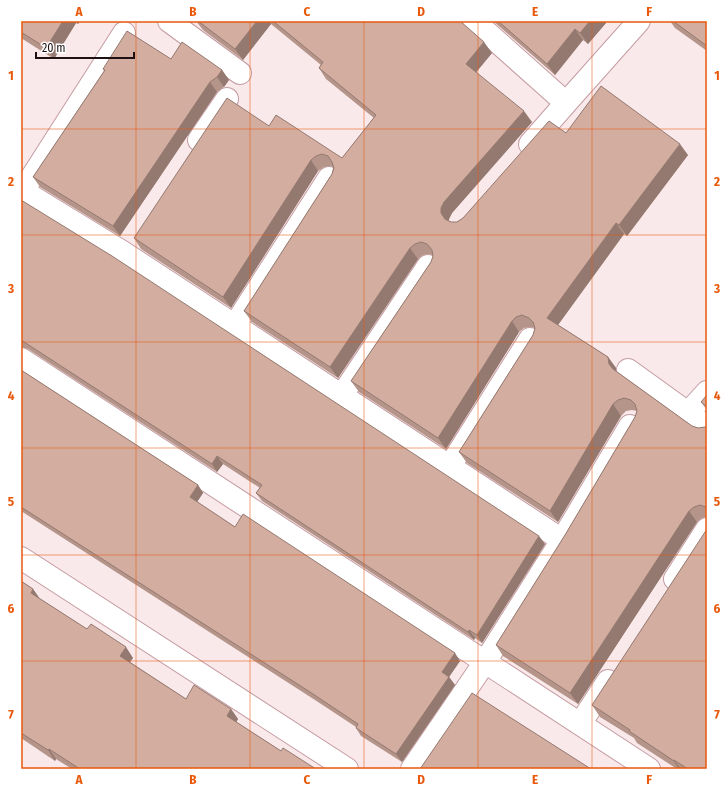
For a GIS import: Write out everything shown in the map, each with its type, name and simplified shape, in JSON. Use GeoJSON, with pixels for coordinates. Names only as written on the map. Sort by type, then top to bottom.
{"type":"FeatureCollection","features":[{"type":"Feature","properties":{"kind":"street"},"geometry":{"type":"LineString","coordinates":[[169,21],[240,73]]}},
{"type":"Feature","properties":{"kind":"street"},"geometry":{"type":"LineString","coordinates":[[474,21],[566,103]]}},
{"type":"Feature","properties":{"kind":"street"},"geometry":{"type":"LineString","coordinates":[[519,156],[633,23]]}},
{"type":"Feature","properties":{"kind":"street"},"geometry":{"type":"LineString","coordinates":[[124,33],[22,192],[128,246],[234,325],[562,540]]}},
{"type":"Feature","properties":{"kind":"street"},"geometry":{"type":"LineString","coordinates":[[188,157],[227,99]]}},
{"type":"Feature","properties":{"kind":"street"},"geometry":{"type":"LineString","coordinates":[[234,325],[329,178]]}},
{"type":"Feature","properties":{"kind":"street"},"geometry":{"type":"LineString","coordinates":[[342,395],[428,266]]}},
{"type":"Feature","properties":{"kind":"street"},"geometry":{"type":"LineString","coordinates":[[450,466],[530,339]]}},
{"type":"Feature","properties":{"kind":"street"},"geometry":{"type":"LineString","coordinates":[[21,359],[649,769]]}},
{"type":"Feature","properties":{"kind":"street"},"geometry":{"type":"LineString","coordinates":[[628,370],[707,427]]}},
{"type":"Feature","properties":{"kind":"street"},"geometry":{"type":"LineString","coordinates":[[688,412],[707,392]]}},
{"type":"Feature","properties":{"kind":"street"},"geometry":{"type":"LineString","coordinates":[[412,769],[485,662],[562,540],[632,422]]}},
{"type":"Feature","properties":{"kind":"street"},"geometry":{"type":"LineString","coordinates":[[665,594],[707,529]]}},
{"type":"Feature","properties":{"kind":"street"},"geometry":{"type":"LineString","coordinates":[[21,558],[347,769]]}},
{"type":"Feature","properties":{"kind":"street"},"geometry":{"type":"LineString","coordinates":[[580,724],[618,665]]}},
{"type":"Feature","properties":{"kind":"building"},"geometry":{"type":"Polygon","coordinates":[[[21,21],[63,21],[46,48],[21,32],[21,21]]]}},
{"type":"Feature","properties":{"kind":"building"},"geometry":{"type":"Polygon","coordinates":[[[198,21],[257,21],[235,49],[198,21]]]}},
{"type":"Feature","properties":{"kind":"building"},"geometry":{"type":"Polygon","coordinates":[[[273,21],[460,21],[484,42],[466,64],[524,111],[444,202],[441,208],[441,213],[445,219],[451,222],[457,222],[463,218],[549,121],[566,133],[601,86],[680,144],[619,225],[616,223],[547,318],[608,357],[609,364],[613,369],[692,426],[698,428],[705,427],[707,425],[707,509],[706,507],[700,505],[689,511],[570,693],[496,645],[565,535],[635,417],[637,411],[635,404],[631,400],[624,398],[613,404],[550,511],[459,452],[533,335],[535,328],[533,322],[529,318],[522,315],[516,317],[512,321],[438,438],[351,381],[431,262],[433,256],[432,250],[427,244],[421,242],[410,248],[330,367],[244,311],[332,174],[334,168],[332,162],[328,156],[322,154],[311,160],[223,297],[134,238],[227,98],[269,126],[276,115],[342,158],[376,115],[319,68],[323,62],[273,21]]]}},
{"type":"Feature","properties":{"kind":"building"},"geometry":{"type":"Polygon","coordinates":[[[498,21],[590,21],[580,33],[575,29],[547,64],[498,21]]]}},
{"type":"Feature","properties":{"kind":"building"},"geometry":{"type":"Polygon","coordinates":[[[673,21],[707,21],[707,46],[673,21]]]}},
{"type":"Feature","properties":{"kind":"building"},"geometry":{"type":"Polygon","coordinates":[[[127,31],[171,59],[182,42],[222,70],[217,77],[210,82],[113,226],[33,177],[105,70],[103,69],[127,31]]]}},
{"type":"Feature","properties":{"kind":"building"},"geometry":{"type":"Polygon","coordinates":[[[21,200],[112,256],[539,536],[477,635],[469,630],[468,632],[256,493],[262,485],[217,456],[212,464],[21,340],[21,200]]]}},
{"type":"Feature","properties":{"kind":"building"},"geometry":{"type":"Polygon","coordinates":[[[21,370],[198,485],[190,497],[235,527],[243,514],[455,653],[442,672],[449,677],[396,754],[356,728],[358,724],[310,692],[21,507],[21,370]]]}},
{"type":"Feature","properties":{"kind":"building"},"geometry":{"type":"Polygon","coordinates":[[[707,395],[707,407],[701,402],[707,395]]]}},
{"type":"Feature","properties":{"kind":"building"},"geometry":{"type":"Polygon","coordinates":[[[707,529],[707,769],[688,769],[592,705],[707,529]]]}},
{"type":"Feature","properties":{"kind":"building"},"geometry":{"type":"Polygon","coordinates":[[[21,581],[33,589],[31,593],[87,629],[91,624],[126,647],[120,656],[186,699],[194,685],[231,709],[227,716],[281,751],[283,748],[316,769],[80,769],[21,733],[21,581]]]}},
{"type":"Feature","properties":{"kind":"building"},"geometry":{"type":"Polygon","coordinates":[[[472,693],[591,769],[420,769],[472,693]]]}}]}
